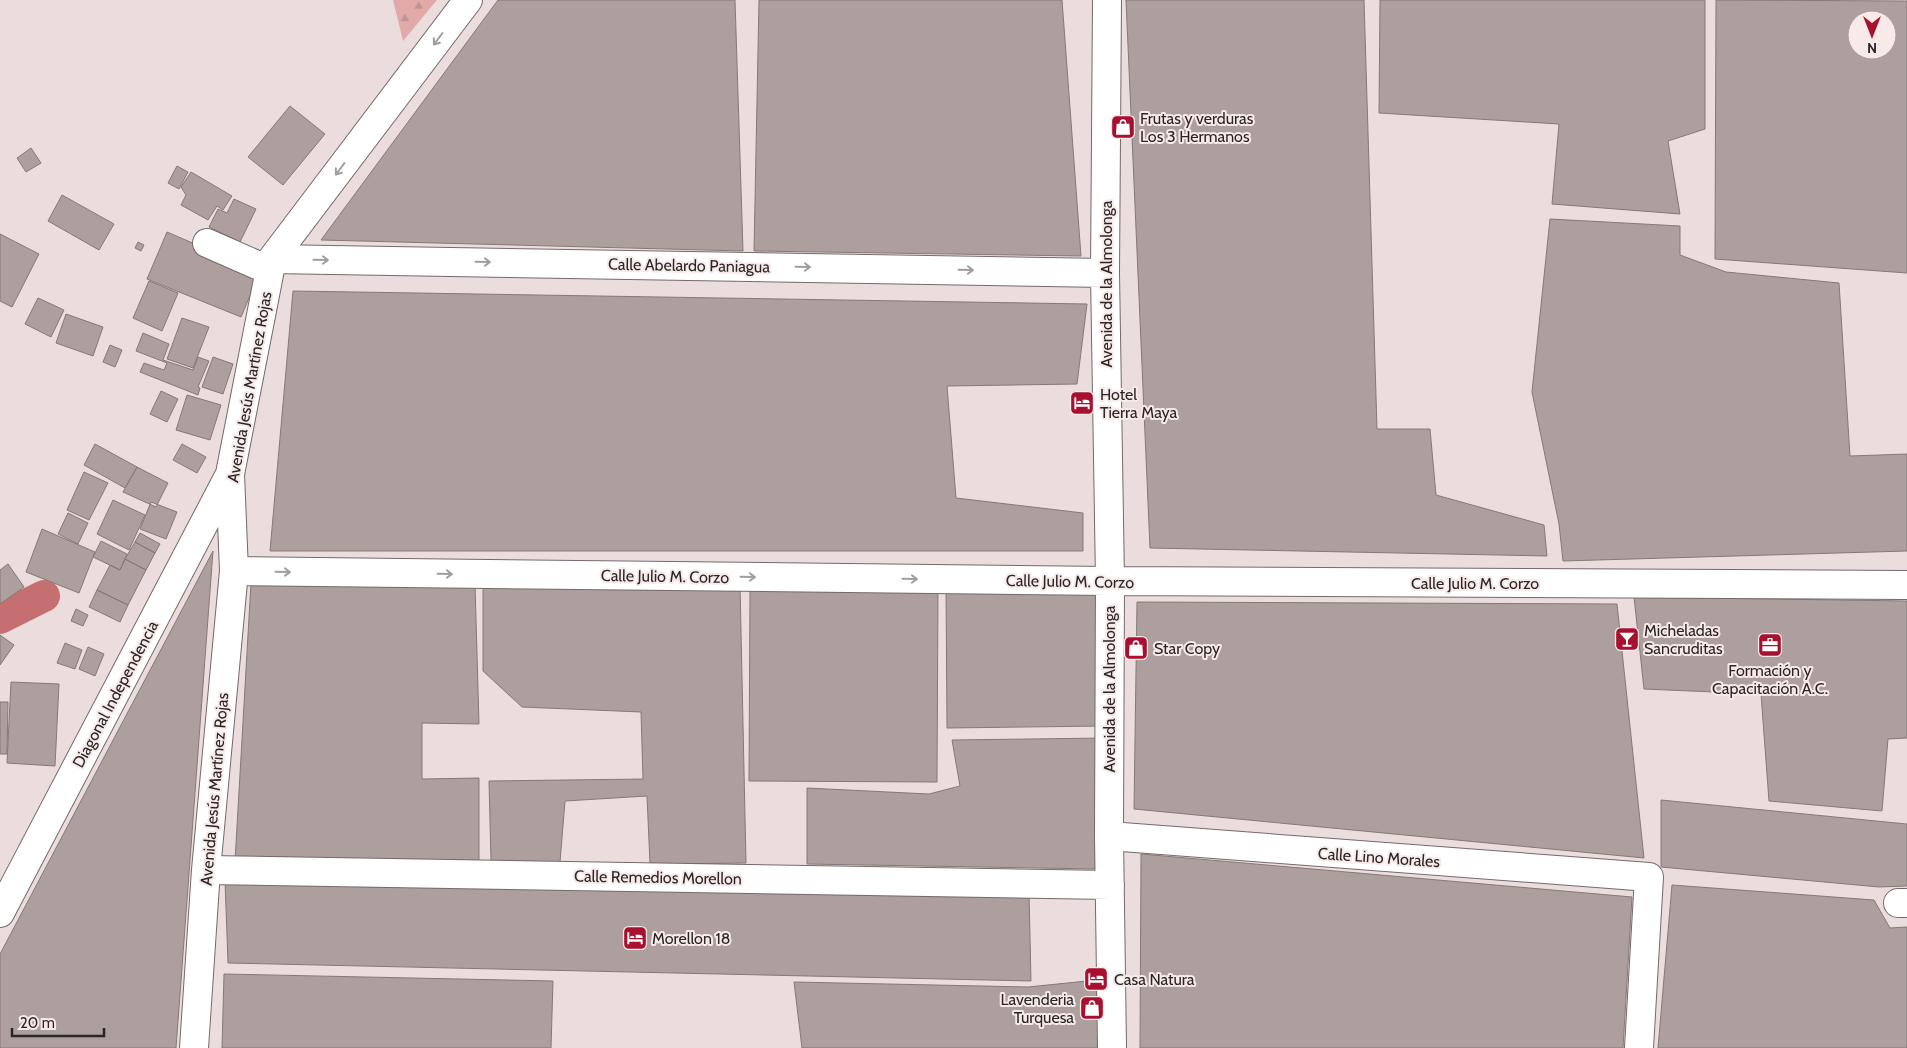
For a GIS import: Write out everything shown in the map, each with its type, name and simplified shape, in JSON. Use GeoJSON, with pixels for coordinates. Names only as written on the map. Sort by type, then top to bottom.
{"type":"FeatureCollection","features":[{"type":"Feature","properties":{"kind":"street","name":"Avenida Jesús Martínez Rojas"},"geometry":{"type":"LineString","coordinates":[[194,1048],[206,870],[234,571],[230,474],[271,263],[468,0]]}},
{"type":"Feature","properties":{"kind":"street","name":"Avenida de la Almolonga"},"geometry":{"type":"LineString","coordinates":[[1107,0],[1105,273],[1110,581],[1109,836],[1112,1048]]}},
{"type":"Feature","properties":{"kind":"street","name":"Calle Abelardo Paniagua"},"geometry":{"type":"LineString","coordinates":[[207,243],[257,265],[271,263],[1105,273]]}},
{"type":"Feature","properties":{"kind":"street","name":"Diagonal Independencia"},"geometry":{"type":"LineString","coordinates":[[0,913],[230,474]]}},
{"type":"Feature","properties":{"kind":"street","name":"Calle Julio M. Corzo"},"geometry":{"type":"LineString","coordinates":[[234,571],[1110,581],[1907,585]]}},
{"type":"Feature","properties":{"kind":"street","name":"Calle Lino Morales"},"geometry":{"type":"LineString","coordinates":[[1109,836],[1649,878],[1639,1048]]}},
{"type":"Feature","properties":{"kind":"street","name":"Calle Remedios Morellon"},"geometry":{"type":"LineString","coordinates":[[206,870],[1110,885]]}},
{"type":"Feature","properties":{"kind":"green space"},"geometry":{"type":"Polygon","coordinates":[[[393,0],[437,0],[403,41],[393,0]]]}},
{"type":"Feature","properties":{"kind":"building"},"geometry":{"type":"Polygon","coordinates":[[[498,0],[735,0],[743,251],[321,240],[498,0]]]}},
{"type":"Feature","properties":{"kind":"building"},"geometry":{"type":"Polygon","coordinates":[[[759,0],[1062,0],[1081,256],[754,251],[759,0]]]}},
{"type":"Feature","properties":{"kind":"building"},"geometry":{"type":"Polygon","coordinates":[[[1126,0],[1364,0],[1377,429],[1430,429],[1436,495],[1544,525],[1547,556],[1150,548],[1126,0]]]}},
{"type":"Feature","properties":{"kind":"building"},"geometry":{"type":"Polygon","coordinates":[[[1380,0],[1705,0],[1705,129],[1668,141],[1680,214],[1552,204],[1559,124],[1379,113],[1380,0]]]}},
{"type":"Feature","properties":{"kind":"building"},"geometry":{"type":"Polygon","coordinates":[[[1716,0],[1907,1],[1907,273],[1715,259],[1716,0]]]}},
{"type":"Feature","properties":{"kind":"building"},"geometry":{"type":"Polygon","coordinates":[[[290,106],[325,134],[283,185],[248,157],[290,106]]]}},
{"type":"Feature","properties":{"kind":"building"},"geometry":{"type":"Polygon","coordinates":[[[31,148],[41,163],[26,172],[17,158],[31,148]]]}},
{"type":"Feature","properties":{"kind":"building"},"geometry":{"type":"Polygon","coordinates":[[[177,166],[188,172],[179,189],[168,183],[177,166]]]}},
{"type":"Feature","properties":{"kind":"building"},"geometry":{"type":"Polygon","coordinates":[[[191,172],[232,196],[223,210],[217,206],[208,220],[181,205],[186,195],[181,187],[191,172]]]}},
{"type":"Feature","properties":{"kind":"building"},"geometry":{"type":"Polygon","coordinates":[[[62,195],[114,224],[99,250],[48,221],[62,195]]]}},
{"type":"Feature","properties":{"kind":"building"},"geometry":{"type":"Polygon","coordinates":[[[234,199],[256,209],[240,242],[209,227],[218,209],[227,213],[234,199]]]}},
{"type":"Feature","properties":{"kind":"building"},"geometry":{"type":"Polygon","coordinates":[[[1550,219],[1680,226],[1680,255],[1726,272],[1839,283],[1850,456],[1907,454],[1907,551],[1563,561],[1559,524],[1532,392],[1550,219]]]}},
{"type":"Feature","properties":{"kind":"building"},"geometry":{"type":"Polygon","coordinates":[[[167,232],[260,272],[241,317],[147,279],[167,232]]]}},
{"type":"Feature","properties":{"kind":"building"},"geometry":{"type":"Polygon","coordinates":[[[0,234],[39,254],[12,307],[0,301],[0,234]]]}},
{"type":"Feature","properties":{"kind":"building"},"geometry":{"type":"Polygon","coordinates":[[[138,242],[144,245],[141,251],[135,248],[138,242]]]}},
{"type":"Feature","properties":{"kind":"building"},"geometry":{"type":"Polygon","coordinates":[[[149,281],[178,293],[162,331],[133,318],[149,281]]]}},
{"type":"Feature","properties":{"kind":"building"},"geometry":{"type":"Polygon","coordinates":[[[293,291],[1087,304],[1077,384],[947,386],[956,498],[1083,513],[1083,551],[270,551],[293,291]]]}},
{"type":"Feature","properties":{"kind":"building"},"geometry":{"type":"Polygon","coordinates":[[[38,298],[64,310],[51,337],[25,324],[38,298]]]}},
{"type":"Feature","properties":{"kind":"building"},"geometry":{"type":"Polygon","coordinates":[[[66,314],[103,327],[93,356],[56,343],[66,314]]]}},
{"type":"Feature","properties":{"kind":"building"},"geometry":{"type":"Polygon","coordinates":[[[182,318],[209,327],[193,368],[167,359],[182,318]]]}},
{"type":"Feature","properties":{"kind":"building"},"geometry":{"type":"Polygon","coordinates":[[[143,333],[169,344],[163,360],[193,370],[198,357],[209,361],[198,387],[200,388],[198,395],[140,372],[144,363],[164,370],[167,363],[136,351],[143,333]]]}},
{"type":"Feature","properties":{"kind":"building"},"geometry":{"type":"Polygon","coordinates":[[[110,345],[122,350],[115,367],[103,362],[110,345]]]}},
{"type":"Feature","properties":{"kind":"building"},"geometry":{"type":"Polygon","coordinates":[[[213,357],[233,364],[223,394],[202,387],[213,357]]]}},
{"type":"Feature","properties":{"kind":"building"},"geometry":{"type":"Polygon","coordinates":[[[161,391],[178,399],[167,422],[150,414],[161,391]]]}},
{"type":"Feature","properties":{"kind":"building"},"geometry":{"type":"Polygon","coordinates":[[[187,395],[221,405],[210,440],[176,430],[187,395]]]}},
{"type":"Feature","properties":{"kind":"building"},"geometry":{"type":"Polygon","coordinates":[[[95,444],[137,467],[125,488],[84,465],[95,444]]]}},
{"type":"Feature","properties":{"kind":"building"},"geometry":{"type":"Polygon","coordinates":[[[182,444],[206,457],[197,473],[173,460],[182,444]]]}},
{"type":"Feature","properties":{"kind":"building"},"geometry":{"type":"Polygon","coordinates":[[[137,467],[168,483],[156,507],[123,492],[137,467]]]}},
{"type":"Feature","properties":{"kind":"building"},"geometry":{"type":"Polygon","coordinates":[[[84,472],[108,483],[89,520],[67,510],[84,472]]]}},
{"type":"Feature","properties":{"kind":"building"},"geometry":{"type":"Polygon","coordinates":[[[113,500],[145,515],[129,550],[97,534],[113,500]]]}},
{"type":"Feature","properties":{"kind":"building"},"geometry":{"type":"Polygon","coordinates":[[[151,502],[177,512],[166,539],[140,529],[151,502]]]}},
{"type":"Feature","properties":{"kind":"building"},"geometry":{"type":"Polygon","coordinates":[[[68,513],[88,523],[78,544],[58,534],[68,513]]]}},
{"type":"Feature","properties":{"kind":"building"},"geometry":{"type":"Polygon","coordinates":[[[42,529],[95,552],[79,593],[26,572],[42,529]]]}},
{"type":"Feature","properties":{"kind":"building"},"geometry":{"type":"Polygon","coordinates":[[[140,533],[160,544],[155,553],[135,542],[140,533]]]}},
{"type":"Feature","properties":{"kind":"building"},"geometry":{"type":"Polygon","coordinates":[[[101,541],[127,554],[120,570],[93,557],[101,541]]]}},
{"type":"Feature","properties":{"kind":"building"},"geometry":{"type":"Polygon","coordinates":[[[135,542],[155,553],[146,570],[125,559],[135,542]]]}},
{"type":"Feature","properties":{"kind":"building"},"geometry":{"type":"Polygon","coordinates":[[[213,551],[176,1048],[0,1048],[0,954],[213,551]]]}},
{"type":"Feature","properties":{"kind":"building"},"geometry":{"type":"Polygon","coordinates":[[[125,559],[146,570],[128,605],[97,590],[110,565],[120,570],[125,559]]]}},
{"type":"Feature","properties":{"kind":"building"},"geometry":{"type":"Polygon","coordinates":[[[8,564],[24,587],[0,604],[0,570],[8,564]]]}},
{"type":"Feature","properties":{"kind":"building"},"geometry":{"type":"Polygon","coordinates":[[[251,583],[475,584],[479,724],[422,723],[422,779],[479,778],[479,861],[235,861],[251,583]]]}},
{"type":"Feature","properties":{"kind":"building"},"geometry":{"type":"Polygon","coordinates":[[[483,584],[740,585],[746,863],[650,864],[647,796],[565,801],[560,862],[491,861],[489,781],[643,779],[641,712],[522,707],[483,671],[483,584]]]}},
{"type":"Feature","properties":{"kind":"building"},"geometry":{"type":"Polygon","coordinates":[[[1103,585],[1104,726],[947,728],[946,586],[1103,585]]]}},
{"type":"Feature","properties":{"kind":"building"},"geometry":{"type":"Polygon","coordinates":[[[750,588],[938,588],[937,782],[749,781],[750,588]]]}},
{"type":"Feature","properties":{"kind":"building"},"geometry":{"type":"Polygon","coordinates":[[[97,590],[128,605],[120,622],[89,607],[97,590]]]}},
{"type":"Feature","properties":{"kind":"building"},"geometry":{"type":"Polygon","coordinates":[[[1634,597],[1907,601],[1907,738],[1888,739],[1882,811],[1769,801],[1761,694],[1644,689],[1634,597]]]}},
{"type":"Feature","properties":{"kind":"building"},"geometry":{"type":"Polygon","coordinates":[[[1137,602],[1617,604],[1644,858],[1134,809],[1137,602]]]}},
{"type":"Feature","properties":{"kind":"building"},"geometry":{"type":"Polygon","coordinates":[[[76,609],[88,615],[83,626],[71,621],[76,609]]]}},
{"type":"Feature","properties":{"kind":"building"},"geometry":{"type":"Polygon","coordinates":[[[0,635],[14,645],[0,665],[0,635]]]}},
{"type":"Feature","properties":{"kind":"building"},"geometry":{"type":"Polygon","coordinates":[[[65,643],[82,650],[75,669],[57,663],[65,643]]]}},
{"type":"Feature","properties":{"kind":"building"},"geometry":{"type":"Polygon","coordinates":[[[88,647],[104,654],[95,676],[79,669],[88,647]]]}},
{"type":"Feature","properties":{"kind":"building"},"geometry":{"type":"Polygon","coordinates":[[[11,682],[59,684],[55,766],[7,763],[11,682]]]}},
{"type":"Feature","properties":{"kind":"building"},"geometry":{"type":"Polygon","coordinates":[[[0,702],[8,702],[7,754],[0,754],[0,702]]]}},
{"type":"Feature","properties":{"kind":"building"},"geometry":{"type":"Polygon","coordinates":[[[1105,738],[1096,869],[807,864],[807,788],[929,794],[960,786],[952,740],[1105,738]]]}},
{"type":"Feature","properties":{"kind":"building"},"geometry":{"type":"Polygon","coordinates":[[[1661,800],[1907,824],[1907,886],[1879,887],[1661,867],[1661,800]]]}},
{"type":"Feature","properties":{"kind":"building"},"geometry":{"type":"Polygon","coordinates":[[[1141,854],[1632,897],[1623,1048],[1140,1048],[1141,854]]]}},
{"type":"Feature","properties":{"kind":"building"},"geometry":{"type":"Polygon","coordinates":[[[225,880],[1029,893],[1031,981],[228,963],[225,880]]]}},
{"type":"Feature","properties":{"kind":"building"},"geometry":{"type":"Polygon","coordinates":[[[1672,885],[1874,900],[1890,928],[1907,927],[1907,1048],[1658,1048],[1672,885]]]}},
{"type":"Feature","properties":{"kind":"building"},"geometry":{"type":"Polygon","coordinates":[[[224,974],[553,981],[551,1048],[222,1048],[224,974]]]}},
{"type":"Feature","properties":{"kind":"building"},"geometry":{"type":"Polygon","coordinates":[[[1097,980],[1101,1048],[802,1048],[794,982],[1028,987],[1097,980]]]}},
{"type":"Feature","properties":{"kind":"waterway"},"geometry":{"type":"LineString","coordinates":[[0,618],[44,596]]}},
{"type":"Feature","properties":{"kind":"place","name":"Frutas y verduras Los 3 Hermanos"},"geometry":{"type":"Point","coordinates":[1123,127]}},
{"type":"Feature","properties":{"kind":"place","name":"Hotel Tierra Maya"},"geometry":{"type":"Point","coordinates":[1082,403]}},
{"type":"Feature","properties":{"kind":"place","name":"Micheladas Sancruditas"},"geometry":{"type":"Point","coordinates":[1627,639]}},
{"type":"Feature","properties":{"kind":"place","name":"Formación y Capacitación A.C."},"geometry":{"type":"Point","coordinates":[1770,645]}},
{"type":"Feature","properties":{"kind":"place","name":"Star Copy"},"geometry":{"type":"Point","coordinates":[1136,648]}},
{"type":"Feature","properties":{"kind":"place","name":"Morellon 18"},"geometry":{"type":"Point","coordinates":[635,938]}},
{"type":"Feature","properties":{"kind":"place","name":"Casa Natura"},"geometry":{"type":"Point","coordinates":[1096,979]}},
{"type":"Feature","properties":{"kind":"place","name":"Lavenderia Turquesa"},"geometry":{"type":"Point","coordinates":[1092,1008]}}]}
